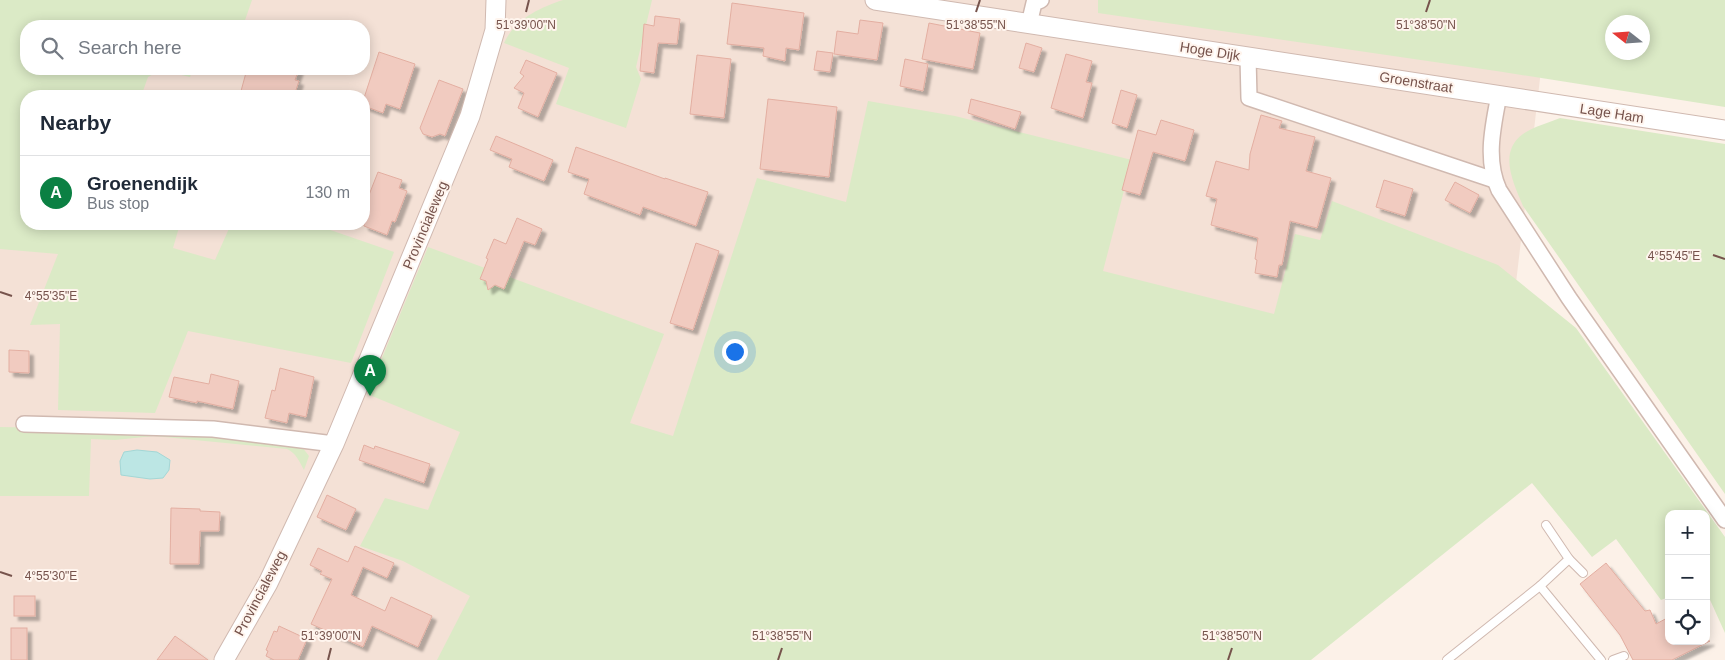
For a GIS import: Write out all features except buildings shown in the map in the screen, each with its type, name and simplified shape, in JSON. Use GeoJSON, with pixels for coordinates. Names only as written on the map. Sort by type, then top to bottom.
{"type":"FeatureCollection","features":[{"type":"Feature","properties":{"kind":"street","name":"Provincialeweg"},"geometry":{"type":"LineString","coordinates":[[224,660],[268,583],[334,444],[470,116],[495,30],[496,0]]}},
{"type":"Feature","properties":{"kind":"street","name":"Hoge Dijk"},"geometry":{"type":"LineString","coordinates":[[875,0],[1248,58],[1249,98],[1494,180]]}},
{"type":"Feature","properties":{"kind":"street"},"geometry":{"type":"LineString","coordinates":[[1029,24],[1034,3],[1041,0]]}},
{"type":"Feature","properties":{"kind":"street","name":"Groenstraat"},"geometry":{"type":"LineString","coordinates":[[1248,58],[1499,95]]}},
{"type":"Feature","properties":{"kind":"street"},"geometry":{"type":"LineString","coordinates":[[1499,95],[1491,138],[1494,180],[1499,190],[1569,298],[1725,520]]}},
{"type":"Feature","properties":{"kind":"street","name":"Lage Ham"},"geometry":{"type":"LineString","coordinates":[[1499,95],[1725,130]]}},
{"type":"Feature","properties":{"kind":"street"},"geometry":{"type":"LineString","coordinates":[[24,424],[213,430],[334,444]]}},
{"type":"Feature","properties":{"kind":"lane"},"geometry":{"type":"LineString","coordinates":[[1546,525],[1569,560],[1583,573]]}},
{"type":"Feature","properties":{"kind":"lane"},"geometry":{"type":"LineString","coordinates":[[1447,660],[1540,586],[1569,560]]}},
{"type":"Feature","properties":{"kind":"lane"},"geometry":{"type":"LineString","coordinates":[[1540,586],[1601,660]]}},
{"type":"Feature","properties":{"kind":"lane"},"geometry":{"type":"LineString","coordinates":[[1613,660],[1624,656]]}},
{"type":"Feature","properties":{"kind":"shaded area"},"geometry":{"type":"Polygon","coordinates":[[[88,0],[1454,0],[1545,36],[1516,283],[1295,356],[685,451],[476,596],[447,660],[0,660],[0,193],[20,217],[20,230],[370,230],[370,90],[110,90],[116,75],[370,75],[370,20],[124,20],[88,0]]]}},
{"type":"Feature","properties":{"kind":"green space"},"geometry":{"type":"Polygon","coordinates":[[[0,0],[252,0],[245,20],[20,20],[20,75],[152,75],[148,77],[143,90],[20,90],[20,230],[178,230],[173,248],[215,260],[228,230],[330,230],[394,252],[351,363],[188,331],[155,413],[58,410],[60,324],[30,325],[58,254],[0,249],[0,0]]]}},
{"type":"Feature","properties":{"kind":"green space"},"geometry":{"type":"Polygon","coordinates":[[[563,0],[652,0],[636,67],[641,79],[626,128],[556,104],[569,68],[504,43],[514,27],[521,21],[545,7],[563,0]]]}},
{"type":"Feature","properties":{"kind":"green space"},"geometry":{"type":"Polygon","coordinates":[[[1098,0],[1725,0],[1725,107],[1503,72],[1098,13],[1098,0]]]}},
{"type":"Feature","properties":{"kind":"green space"},"geometry":{"type":"Polygon","coordinates":[[[868,101],[955,116],[1132,160],[1103,271],[1274,314],[1295,234],[1320,240],[1332,201],[1498,265],[1576,328],[1706,510],[1665,510],[1665,598],[1661,600],[1616,539],[1592,557],[1532,483],[1311,660],[437,660],[470,596],[403,561],[360,546],[385,498],[428,510],[460,432],[367,394],[428,247],[664,334],[630,423],[673,436],[757,178],[846,202],[868,101]]]}},
{"type":"Feature","properties":{"kind":"green space"},"geometry":{"type":"Polygon","coordinates":[[[1560,118],[1725,144],[1725,494],[1523,206],[1510,168],[1509,158],[1511,149],[1515,141],[1523,134],[1560,118]]]}},
{"type":"Feature","properties":{"kind":"green space"},"geometry":{"type":"Polygon","coordinates":[[[0,427],[115,429],[299,443],[309,456],[304,470],[295,455],[287,449],[154,436],[115,440],[91,439],[89,496],[0,496],[0,427]]]}},
{"type":"Feature","properties":{"kind":"green space"},"geometry":{"type":"Polygon","coordinates":[[[1710,516],[1725,537],[1725,633],[1710,600],[1710,516]]]}},
{"type":"Feature","properties":{"kind":"water"},"geometry":{"type":"Polygon","coordinates":[[[137,450],[157,452],[170,460],[169,470],[163,478],[150,479],[121,475],[120,461],[124,452],[137,450]]]}},
{"type":"Feature","properties":{"kind":"place","name":"Groenendijk"},"geometry":{"type":"Point","coordinates":[370,396]}}]}
